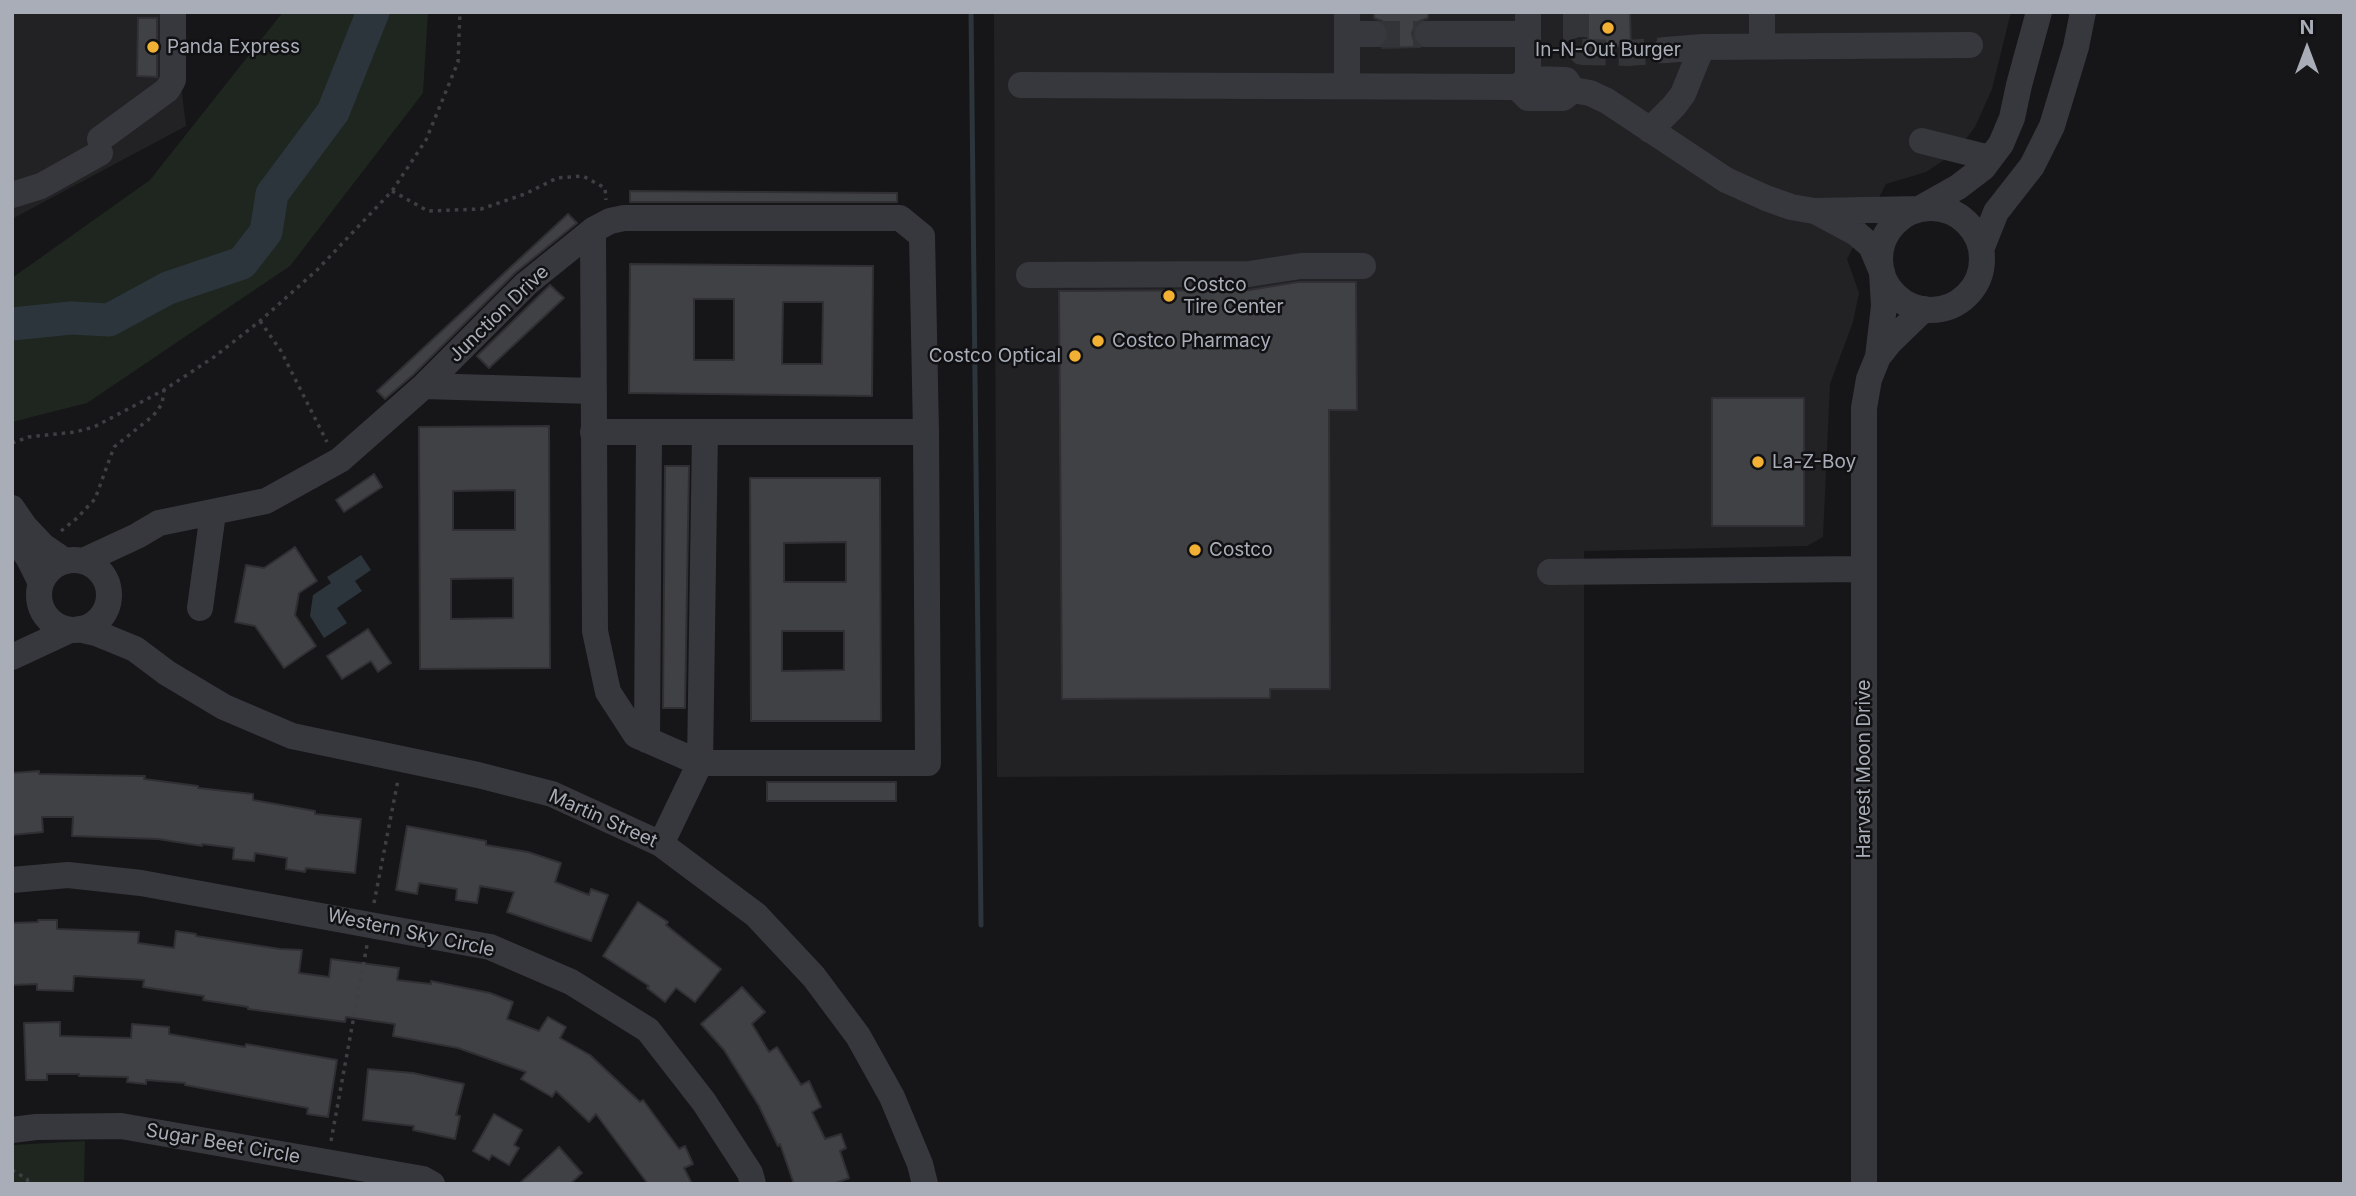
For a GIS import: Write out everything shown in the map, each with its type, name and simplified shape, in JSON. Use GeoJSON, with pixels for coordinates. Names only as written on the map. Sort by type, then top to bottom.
{"type":"FeatureCollection","features":[{"type":"Feature","properties":{"kind":"street"},"geometry":{"type":"LineString","coordinates":[[12,195],[41,186],[100,146],[167,90],[173,80],[173,12]]}},
{"type":"Feature","properties":{"kind":"street"},"geometry":{"type":"LineString","coordinates":[[1762,12],[1762,46]]}},
{"type":"Feature","properties":{"kind":"street"},"geometry":{"type":"LineString","coordinates":[[1882,272],[1882,245],[1896,222],[1958,187],[1983,168],[2001,144],[2012,118],[2039,12]]}},
{"type":"Feature","properties":{"kind":"street"},"geometry":{"type":"LineString","coordinates":[[1982,247],[1996,212],[2032,166],[2052,125],[2076,47],[2082,12]]}},
{"type":"Feature","properties":{"kind":"street"},"geometry":{"type":"LineString","coordinates":[[1347,86],[1347,23],[1374,34]]}},
{"type":"Feature","properties":{"kind":"street"},"geometry":{"type":"LineString","coordinates":[[1428,34],[1528,23],[1522,83],[1528,98],[1563,98],[1573,90],[1590,93],[1607,101],[1743,190],[1791,206],[1814,211],[1936,208],[1951,212],[1965,220],[1982,247],[1983,263],[1978,279],[1969,293],[1956,304],[1940,309],[1924,309],[1910,305],[1897,297],[1888,285],[1871,246],[1856,233],[1814,211]]}},
{"type":"Feature","properties":{"kind":"street"},"geometry":{"type":"LineString","coordinates":[[1666,50],[1762,46],[1970,46]]}},
{"type":"Feature","properties":{"kind":"street"},"geometry":{"type":"LineString","coordinates":[[1650,130],[1675,106],[1683,94],[1702,47]]}},
{"type":"Feature","properties":{"kind":"street"},"geometry":{"type":"LineString","coordinates":[[1021,85],[1347,86],[1522,83]]}},
{"type":"Feature","properties":{"kind":"street"},"geometry":{"type":"LineString","coordinates":[[1922,141],[1990,158]]}},
{"type":"Feature","properties":{"kind":"street"},"geometry":{"type":"LineString","coordinates":[[624,218],[900,218],[922,236],[928,763],[700,763],[636,735],[608,692],[596,631],[592,391],[601,225],[624,218]]}},
{"type":"Feature","properties":{"kind":"street","name":"Junction Drive"},"geometry":{"type":"LineString","coordinates":[[74,561],[137,536],[159,523],[266,501],[340,460],[424,386],[526,284],[601,225]]}},
{"type":"Feature","properties":{"kind":"street"},"geometry":{"type":"LineString","coordinates":[[1029,275],[1249,274],[1301,265],[1363,265]]}},
{"type":"Feature","properties":{"kind":"street","name":"Harvest Moon Drive"},"geometry":{"type":"LineString","coordinates":[[1864,1184],[1864,408],[1869,379],[1878,357],[1884,306],[1882,272]]}},
{"type":"Feature","properties":{"kind":"street","name":"Harvest Moon Drive"},"geometry":{"type":"LineString","coordinates":[[1878,357],[1924,309]]}},
{"type":"Feature","properties":{"kind":"street"},"geometry":{"type":"LineString","coordinates":[[424,386],[592,391]]}},
{"type":"Feature","properties":{"kind":"street"},"geometry":{"type":"LineString","coordinates":[[593,432],[926,432]]}},
{"type":"Feature","properties":{"kind":"street"},"geometry":{"type":"LineString","coordinates":[[647,740],[649,432]]}},
{"type":"Feature","properties":{"kind":"street"},"geometry":{"type":"LineString","coordinates":[[662,844],[700,763],[705,432]]}},
{"type":"Feature","properties":{"kind":"street"},"geometry":{"type":"LineString","coordinates":[[12,508],[43,546],[74,561],[96,567],[105,578],[109,595]]}},
{"type":"Feature","properties":{"kind":"street"},"geometry":{"type":"LineString","coordinates":[[200,608],[213,513]]}},
{"type":"Feature","properties":{"kind":"street"},"geometry":{"type":"LineString","coordinates":[[12,536],[28,557],[47,618],[61,627],[74,629]]}},
{"type":"Feature","properties":{"kind":"street"},"geometry":{"type":"LineString","coordinates":[[14,656],[74,629],[90,626],[100,619],[137,536]]}},
{"type":"Feature","properties":{"kind":"street"},"geometry":{"type":"LineString","coordinates":[[14,656],[54,566],[74,561]]}},
{"type":"Feature","properties":{"kind":"street"},"geometry":{"type":"LineString","coordinates":[[1550,572],[1864,569]]}},
{"type":"Feature","properties":{"kind":"street","name":"Martin Street"},"geometry":{"type":"LineString","coordinates":[[109,595],[135,649]]}},
{"type":"Feature","properties":{"kind":"street","name":"Martin Street"},"geometry":{"type":"LineString","coordinates":[[74,629],[104,636],[135,649],[167,673],[224,707],[292,736],[478,775],[552,794],[662,844],[756,915],[814,977],[858,1036],[892,1097],[920,1164],[925,1184]]}},
{"type":"Feature","properties":{"kind":"street","name":"Western Sky Circle"},"geometry":{"type":"LineString","coordinates":[[12,880],[68,875],[141,883],[490,947],[571,982],[648,1030],[704,1102],[750,1173],[753,1184]]}},
{"type":"Feature","properties":{"kind":"street","name":"Sugar Beet Circle"},"geometry":{"type":"LineString","coordinates":[[12,1130],[36,1127],[121,1126],[423,1179],[432,1184]]}},
{"type":"Feature","properties":{"kind":"path"},"geometry":{"type":"LineString","coordinates":[[12,443],[28,437],[94,427],[164,390],[214,357],[260,321],[317,270],[392,191],[426,140],[458,62],[460,12]]}},
{"type":"Feature","properties":{"kind":"path"},"geometry":{"type":"LineString","coordinates":[[392,191],[428,211],[481,209],[525,194],[557,178],[583,176],[604,188],[601,225]]}},
{"type":"Feature","properties":{"kind":"path"},"geometry":{"type":"LineString","coordinates":[[260,321],[281,352],[330,448],[340,460]]}},
{"type":"Feature","properties":{"kind":"path"},"geometry":{"type":"LineString","coordinates":[[43,546],[77,519],[95,499],[114,447],[153,416],[162,404],[164,390]]}},
{"type":"Feature","properties":{"kind":"path"},"geometry":{"type":"LineString","coordinates":[[372,915],[398,776]]}},
{"type":"Feature","properties":{"kind":"path"},"geometry":{"type":"LineString","coordinates":[[330,1146],[369,934]]}},
{"type":"Feature","properties":{"kind":"path"},"geometry":{"type":"LineString","coordinates":[[12,1170],[27,1179],[29,1184]]}},
{"type":"Feature","properties":{"kind":"shaded area"},"geometry":{"type":"Polygon","coordinates":[[[12,12],[172,12],[186,126],[12,219],[12,12]]]}},
{"type":"Feature","properties":{"kind":"shaded area"},"geometry":{"type":"Polygon","coordinates":[[[283,12],[428,12],[423,93],[290,266],[87,403],[12,422],[12,278],[150,180],[283,12]]]}},
{"type":"Feature","properties":{"kind":"shaded area"},"geometry":{"type":"Polygon","coordinates":[[[994,12],[2011,12],[1992,89],[1975,127],[1956,152],[1926,172],[1886,184],[1847,259],[1859,293],[1853,322],[1830,384],[1823,537],[1807,546],[1584,551],[1584,773],[997,777],[994,12]]]}},
{"type":"Feature","properties":{"kind":"shaded area"},"geometry":{"type":"Polygon","coordinates":[[[361,555],[371,570],[355,581],[362,591],[337,608],[347,623],[324,638],[310,616],[313,595],[331,583],[327,577],[361,555]]]}},
{"type":"Feature","properties":{"kind":"shaded area"},"geometry":{"type":"Polygon","coordinates":[[[85,1141],[84,1184],[12,1184],[12,1145],[85,1141]]]}},
{"type":"Feature","properties":{"kind":"building"},"geometry":{"type":"Polygon","coordinates":[[[1374,12],[1428,12],[1428,18],[1420,21],[1412,33],[1414,41],[1420,47],[1382,48],[1390,33],[1382,21],[1374,18],[1374,12]]]}},
{"type":"Feature","properties":{"kind":"building"},"geometry":{"type":"Polygon","coordinates":[[[1587,12],[1630,12],[1631,46],[1588,47],[1587,12]]]}},
{"type":"Feature","properties":{"kind":"building","name":"Panda Express"},"geometry":{"type":"Polygon","coordinates":[[[138,18],[157,18],[157,77],[137,76],[138,18]]]}},
{"type":"Feature","properties":{"kind":"building"},"geometry":{"type":"Polygon","coordinates":[[[630,191],[897,193],[897,202],[630,202],[630,191]]]}},
{"type":"Feature","properties":{"kind":"building"},"geometry":{"type":"Polygon","coordinates":[[[568,214],[577,223],[515,273],[413,375],[385,399],[377,391],[568,214]]]}},
{"type":"Feature","properties":{"kind":"building"},"geometry":{"type":"Polygon","coordinates":[[[630,264],[873,266],[872,396],[629,393],[630,264]],[[694,299],[694,360],[734,360],[734,299],[694,299]],[[783,302],[782,364],[822,364],[823,302],[783,302]]]}},
{"type":"Feature","properties":{"kind":"building","name":"Costco"},"geometry":{"type":"Polygon","coordinates":[[[1298,282],[1356,282],[1357,410],[1329,410],[1330,689],[1270,689],[1270,698],[1062,699],[1059,291],[1249,290],[1298,282]]]}},
{"type":"Feature","properties":{"kind":"building"},"geometry":{"type":"Polygon","coordinates":[[[550,285],[564,298],[489,368],[477,356],[550,285]]]}},
{"type":"Feature","properties":{"kind":"building","name":"La-Z-Boy"},"geometry":{"type":"Polygon","coordinates":[[[1712,398],[1804,398],[1804,526],[1712,526],[1712,398]]]}},
{"type":"Feature","properties":{"kind":"building"},"geometry":{"type":"Polygon","coordinates":[[[549,426],[550,668],[420,669],[419,427],[549,426]],[[515,490],[453,491],[453,530],[515,530],[515,490]],[[513,578],[451,579],[451,619],[513,618],[513,578]]]}},
{"type":"Feature","properties":{"kind":"building"},"geometry":{"type":"Polygon","coordinates":[[[665,466],[689,466],[685,708],[663,708],[665,466]]]}},
{"type":"Feature","properties":{"kind":"building"},"geometry":{"type":"Polygon","coordinates":[[[374,474],[382,487],[344,512],[336,500],[374,474]]]}},
{"type":"Feature","properties":{"kind":"building"},"geometry":{"type":"Polygon","coordinates":[[[750,478],[880,478],[881,721],[751,721],[750,478]],[[846,542],[784,543],[784,582],[846,582],[846,542]],[[782,631],[782,671],[844,670],[844,631],[782,631]]]}},
{"type":"Feature","properties":{"kind":"building"},"geometry":{"type":"Polygon","coordinates":[[[295,547],[317,581],[299,593],[295,615],[316,646],[284,668],[255,626],[235,622],[246,565],[264,568],[295,547]]]}},
{"type":"Feature","properties":{"kind":"building"},"geometry":{"type":"Polygon","coordinates":[[[368,629],[391,663],[378,672],[371,661],[342,679],[327,656],[368,629]]]}},
{"type":"Feature","properties":{"kind":"building"},"geometry":{"type":"Polygon","coordinates":[[[39,771],[39,774],[145,776],[144,779],[253,794],[253,800],[315,811],[315,814],[361,819],[355,873],[306,868],[305,872],[286,869],[287,858],[255,853],[254,861],[233,859],[234,848],[158,839],[72,836],[73,817],[42,817],[43,832],[12,835],[12,773],[39,771]]]}},
{"type":"Feature","properties":{"kind":"building"},"geometry":{"type":"Polygon","coordinates":[[[767,782],[896,782],[896,801],[767,801],[767,782]]]}},
{"type":"Feature","properties":{"kind":"building"},"geometry":{"type":"Polygon","coordinates":[[[407,826],[486,841],[486,845],[528,852],[561,863],[555,882],[589,895],[591,889],[608,895],[591,941],[507,912],[514,892],[480,886],[477,903],[456,900],[457,889],[419,883],[417,894],[396,890],[407,826]]]}},
{"type":"Feature","properties":{"kind":"building"},"geometry":{"type":"Polygon","coordinates":[[[638,902],[668,922],[666,925],[721,969],[695,1002],[676,988],[665,1002],[647,988],[649,986],[603,956],[638,902]]]}},
{"type":"Feature","properties":{"kind":"building"},"geometry":{"type":"Polygon","coordinates":[[[57,920],[57,929],[139,932],[138,943],[174,948],[176,931],[280,949],[302,950],[299,973],[329,977],[331,959],[399,968],[397,980],[431,984],[431,981],[490,993],[513,1002],[507,1019],[539,1031],[548,1017],[566,1027],[560,1038],[590,1055],[640,1102],[643,1100],[679,1149],[685,1146],[693,1164],[684,1168],[692,1184],[648,1184],[596,1114],[589,1122],[556,1091],[552,1097],[521,1079],[526,1072],[458,1048],[393,1036],[395,1024],[346,1017],[345,1022],[248,1009],[203,1000],[204,996],[143,987],[144,980],[74,976],[73,991],[37,990],[37,984],[12,985],[12,923],[57,920]]]}},
{"type":"Feature","properties":{"kind":"building"},"geometry":{"type":"Polygon","coordinates":[[[742,987],[765,1012],[752,1024],[769,1052],[777,1047],[801,1085],[809,1081],[821,1107],[812,1112],[825,1139],[841,1134],[846,1148],[840,1151],[849,1178],[833,1184],[794,1184],[780,1144],[778,1146],[759,1106],[724,1050],[701,1024],[742,987]]]}},
{"type":"Feature","properties":{"kind":"building"},"geometry":{"type":"Polygon","coordinates":[[[60,1022],[60,1036],[131,1038],[132,1024],[169,1027],[169,1034],[337,1060],[328,1117],[307,1114],[308,1108],[185,1083],[146,1080],[146,1084],[127,1082],[128,1077],[79,1074],[47,1074],[47,1080],[26,1080],[24,1023],[60,1022]]]}},
{"type":"Feature","properties":{"kind":"building"},"geometry":{"type":"Polygon","coordinates":[[[368,1069],[413,1073],[464,1084],[456,1115],[460,1116],[455,1139],[413,1130],[414,1126],[363,1120],[368,1069]]]}},
{"type":"Feature","properties":{"kind":"building"},"geometry":{"type":"Polygon","coordinates":[[[494,1114],[522,1130],[514,1145],[519,1148],[509,1165],[492,1155],[489,1160],[473,1151],[494,1114]]]}},
{"type":"Feature","properties":{"kind":"building"},"geometry":{"type":"Polygon","coordinates":[[[559,1147],[582,1173],[570,1184],[519,1184],[559,1147]]]}},
{"type":"Feature","properties":{"kind":"waterway"},"geometry":{"type":"LineString","coordinates":[[12,324],[71,318],[109,320],[168,288],[242,263],[266,232],[272,194],[333,112],[373,12]]}},
{"type":"Feature","properties":{"kind":"waterway"},"geometry":{"type":"LineString","coordinates":[[971,12],[981,925]]}},
{"type":"Feature","properties":{"kind":"tunnel"},"geometry":{"type":"LineString","coordinates":[[1576,12],[1576,37],[1582,52],[1666,50]]}},
{"type":"Feature","properties":{"kind":"tunnel"},"geometry":{"type":"LineString","coordinates":[[1374,34],[1428,34]]}},
{"type":"Feature","properties":{"kind":"place","name":"In-N-Out Burger"},"geometry":{"type":"Point","coordinates":[1608,28]}},
{"type":"Feature","properties":{"kind":"place","name":"Panda Express"},"geometry":{"type":"Point","coordinates":[153,47]}},
{"type":"Feature","properties":{"kind":"place","name":"Costco Tire Center"},"geometry":{"type":"Point","coordinates":[1169,296]}},
{"type":"Feature","properties":{"kind":"place","name":"Costco Pharmacy"},"geometry":{"type":"Point","coordinates":[1098,341]}},
{"type":"Feature","properties":{"kind":"place","name":"Costco Optical"},"geometry":{"type":"Point","coordinates":[1075,356]}},
{"type":"Feature","properties":{"kind":"place","name":"La-Z-Boy"},"geometry":{"type":"Point","coordinates":[1758,462]}},
{"type":"Feature","properties":{"kind":"place","name":"Costco"},"geometry":{"type":"Point","coordinates":[1195,550]}}]}
